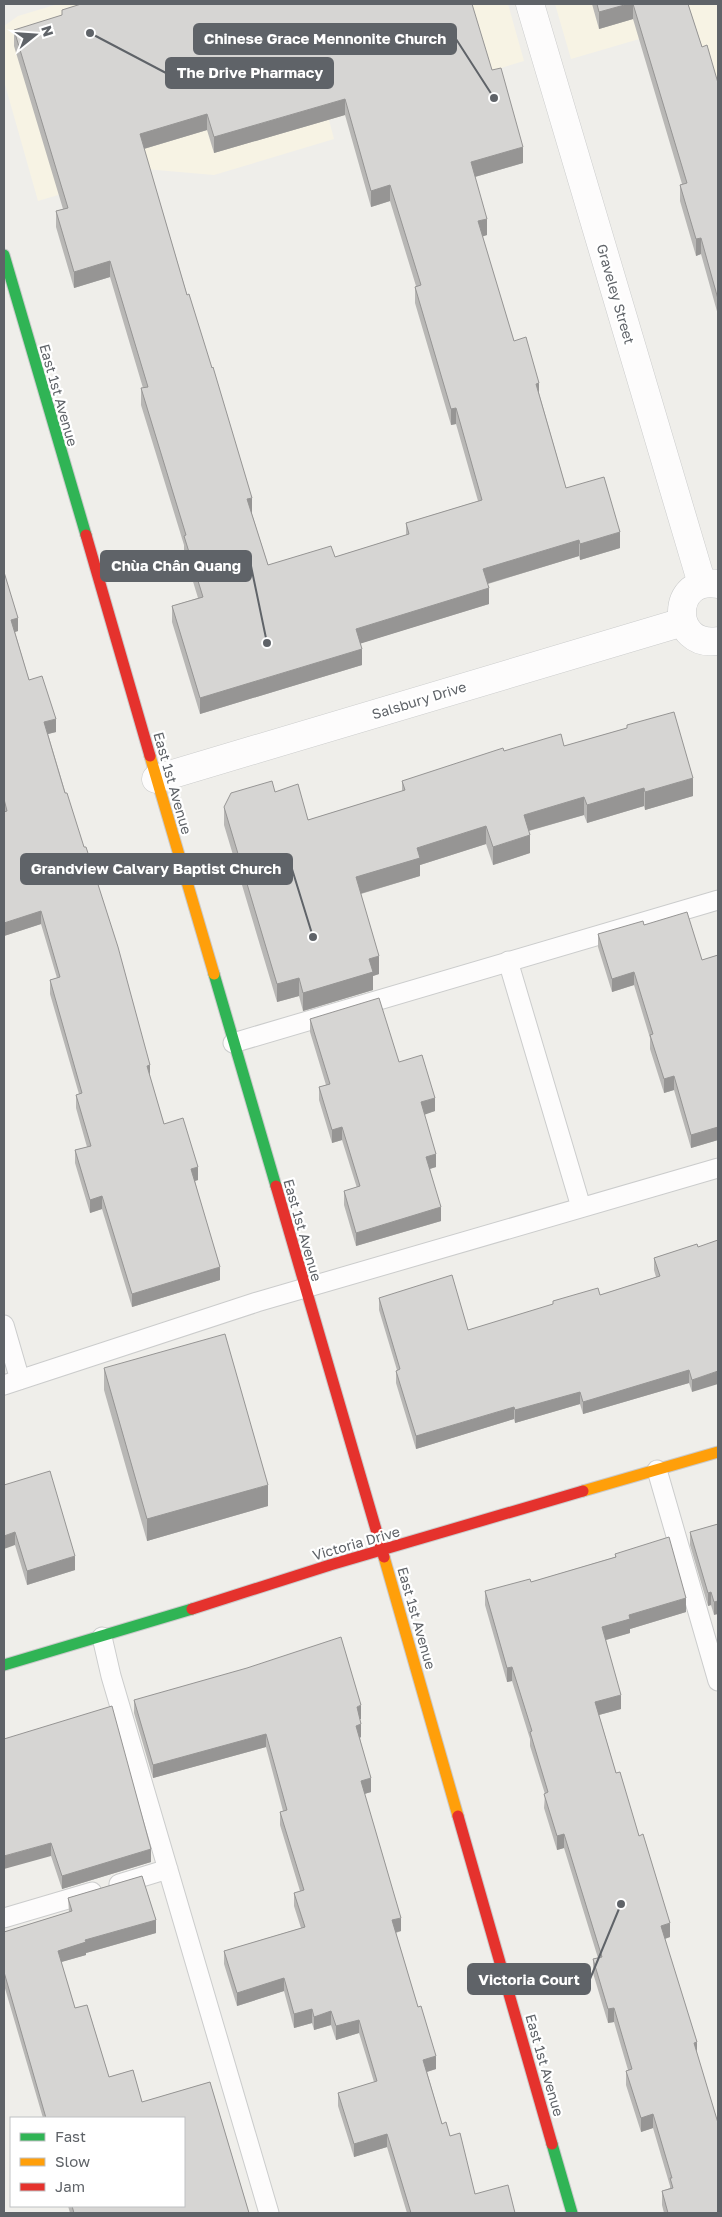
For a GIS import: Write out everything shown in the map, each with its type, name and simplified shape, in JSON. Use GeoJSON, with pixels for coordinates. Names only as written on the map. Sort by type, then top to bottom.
{"type":"FeatureCollection","features":[{"type":"Feature","properties":{"kind":"main road","name":"East 1st Avenue"},"geometry":{"type":"LineString","coordinates":[[5,264],[382,1551],[572,2213]]}},
{"type":"Feature","properties":{"kind":"main road","name":"Victoria Drive"},"geometry":{"type":"LineString","coordinates":[[4,1666],[382,1551],[718,1452]]}},
{"type":"Feature","properties":{"kind":"street","name":"Graveley Street"},"geometry":{"type":"LineString","coordinates":[[530,4],[710,584]]}},
{"type":"Feature","properties":{"kind":"street"},"geometry":{"type":"LineString","coordinates":[[710,584],[687,595],[683,603],[683,622],[693,636],[709,642],[718,642]]}},
{"type":"Feature","properties":{"kind":"street","name":"Salsbury Drive"},"geometry":{"type":"LineString","coordinates":[[156,779],[683,622]]}},
{"type":"Feature","properties":{"kind":"lane"},"geometry":{"type":"LineString","coordinates":[[233,1043],[718,900]]}},
{"type":"Feature","properties":{"kind":"lane"},"geometry":{"type":"LineString","coordinates":[[508,961],[581,1207]]}},
{"type":"Feature","properties":{"kind":"lane"},"geometry":{"type":"LineString","coordinates":[[4,1325],[12,1382],[257,1302],[718,1168]]}},
{"type":"Feature","properties":{"kind":"lane"},"geometry":{"type":"LineString","coordinates":[[657,1470],[718,1681]]}},
{"type":"Feature","properties":{"kind":"lane"},"geometry":{"type":"LineString","coordinates":[[102,1637],[111,1676],[269,2213]]}},
{"type":"Feature","properties":{"kind":"lane"},"geometry":{"type":"LineString","coordinates":[[4,1918],[168,1870]]}},
{"type":"Feature","properties":{"kind":"shaded area"},"geometry":{"type":"Polygon","coordinates":[[[58,4],[508,4],[524,61],[329,120],[334,139],[214,175],[145,169],[38,201],[4,81],[4,26],[18,16],[58,4]]]}},
{"type":"Feature","properties":{"kind":"shaded area"},"geometry":{"type":"Polygon","coordinates":[[[555,4],[718,4],[718,100],[694,23],[571,59],[555,4]]]}},
{"type":"Feature","properties":{"kind":"building"},"geometry":{"type":"Polygon","coordinates":[[[81,4],[472,4],[492,70],[501,68],[523,147],[471,162],[487,219],[478,221],[514,341],[526,337],[539,383],[536,384],[566,488],[604,477],[620,532],[580,544],[579,540],[483,569],[489,588],[356,629],[362,649],[200,698],[172,606],[203,597],[141,388],[148,387],[110,261],[74,272],[56,211],[68,208],[14,30],[62,15],[62,10],[81,4]],[[345,99],[214,137],[207,114],[140,134],[187,295],[189,294],[213,367],[252,498],[247,499],[268,565],[331,546],[335,557],[409,534],[406,523],[482,500],[456,408],[451,409],[415,287],[421,285],[390,185],[371,191],[345,99]]]}},
{"type":"Feature","properties":{"kind":"building"},"geometry":{"type":"Polygon","coordinates":[[[597,4],[628,4],[599,12],[597,4]]]}},
{"type":"Feature","properties":{"kind":"building"},"geometry":{"type":"Polygon","coordinates":[[[633,4],[688,4],[702,47],[707,45],[718,83],[718,299],[701,238],[696,239],[680,185],[687,183],[633,4]]]}},
{"type":"Feature","properties":{"kind":"building"},"geometry":{"type":"Polygon","coordinates":[[[4,572],[18,618],[11,620],[29,680],[42,676],[56,719],[44,722],[65,793],[67,793],[84,847],[86,847],[118,947],[150,1065],[147,1066],[164,1124],[183,1118],[198,1167],[191,1169],[220,1267],[132,1294],[102,1196],[90,1200],[75,1150],[91,1146],[76,1095],[82,1093],[50,980],[60,977],[41,911],[4,923],[4,812],[7,811],[4,799],[4,572]]]}},
{"type":"Feature","properties":{"kind":"building"},"geometry":{"type":"Polygon","coordinates":[[[674,712],[693,778],[645,792],[644,788],[587,805],[584,797],[524,815],[530,835],[493,847],[486,826],[417,848],[420,858],[356,877],[379,956],[369,959],[373,972],[303,993],[299,978],[277,984],[224,807],[231,793],[272,781],[275,792],[298,784],[308,820],[405,790],[402,781],[503,748],[504,751],[561,734],[564,746],[674,712]]]}},
{"type":"Feature","properties":{"kind":"building"},"geometry":{"type":"Polygon","coordinates":[[[687,912],[702,960],[718,955],[718,1127],[691,1135],[674,1076],[664,1079],[650,1035],[653,1034],[634,972],[612,979],[598,934],[643,921],[644,925],[687,912]]]}},
{"type":"Feature","properties":{"kind":"building"},"geometry":{"type":"Polygon","coordinates":[[[379,998],[399,1062],[422,1055],[435,1098],[421,1102],[436,1154],[426,1157],[441,1207],[356,1233],[344,1191],[360,1186],[342,1127],[332,1130],[319,1087],[330,1084],[310,1019],[379,998]]]}},
{"type":"Feature","properties":{"kind":"building"},"geometry":{"type":"Polygon","coordinates":[[[718,1240],[718,1371],[692,1380],[689,1370],[583,1402],[580,1392],[515,1410],[514,1407],[416,1436],[396,1371],[400,1369],[379,1298],[452,1275],[468,1330],[598,1288],[600,1295],[660,1276],[654,1258],[697,1244],[698,1247],[718,1240]]]}},
{"type":"Feature","properties":{"kind":"building"},"geometry":{"type":"Polygon","coordinates":[[[225,1334],[268,1485],[147,1519],[104,1368],[225,1334]]]}},
{"type":"Feature","properties":{"kind":"building"},"geometry":{"type":"Polygon","coordinates":[[[50,1471],[75,1556],[27,1571],[15,1532],[4,1536],[4,1485],[50,1471]]]}},
{"type":"Feature","properties":{"kind":"building"},"geometry":{"type":"Polygon","coordinates":[[[718,1524],[718,1601],[714,1602],[711,1592],[708,1593],[690,1532],[718,1524]]]}},
{"type":"Feature","properties":{"kind":"building"},"geometry":{"type":"Polygon","coordinates":[[[669,1537],[686,1598],[629,1615],[630,1619],[602,1627],[621,1695],[595,1702],[616,1773],[620,1772],[639,1836],[643,1834],[670,1923],[661,1926],[697,2042],[694,2043],[718,2123],[718,2213],[668,2213],[662,2191],[673,2188],[670,2178],[672,2178],[653,2114],[641,2118],[626,2071],[632,2069],[614,2008],[608,2009],[593,1959],[602,1957],[564,1834],[557,1836],[544,1794],[548,1792],[530,1732],[532,1731],[512,1667],[507,1668],[485,1591],[530,1579],[531,1582],[616,1557],[615,1554],[669,1537]]]}},
{"type":"Feature","properties":{"kind":"building"},"geometry":{"type":"Polygon","coordinates":[[[341,1637],[361,1705],[357,1707],[361,1724],[356,1726],[371,1778],[361,1781],[401,1918],[392,1920],[418,2007],[421,2006],[436,2056],[423,2060],[442,2124],[446,2122],[450,2136],[460,2133],[475,2194],[508,2185],[515,2213],[411,2213],[387,2134],[354,2144],[338,2093],[377,2081],[359,2020],[336,2026],[331,2011],[314,2017],[312,2009],[294,2014],[284,1978],[237,1993],[224,1951],[305,1927],[294,1893],[304,1890],[280,1812],[287,1810],[266,1734],[153,1765],[134,1700],[247,1668],[341,1637]]]}},
{"type":"Feature","properties":{"kind":"building"},"geometry":{"type":"Polygon","coordinates":[[[112,1706],[151,1849],[62,1876],[51,1843],[4,1856],[4,1739],[112,1706]]]}},
{"type":"Feature","properties":{"kind":"building"},"geometry":{"type":"Polygon","coordinates":[[[142,1876],[156,1920],[85,1940],[86,1942],[58,1951],[75,2008],[87,2005],[109,2077],[133,2070],[142,2102],[210,2082],[249,2213],[74,2213],[72,2207],[185,2207],[185,2117],[46,2117],[4,1972],[4,1932],[72,1911],[68,1898],[142,1876]]]}},
{"type":"Feature","properties":{"kind":"traffic: fast"},"geometry":{"type":"LineString","coordinates":[[4,255],[86,535]]}},
{"type":"Feature","properties":{"kind":"traffic: fast"},"geometry":{"type":"LineString","coordinates":[[214,974],[276,1186]]}},
{"type":"Feature","properties":{"kind":"traffic: fast"},"geometry":{"type":"LineString","coordinates":[[4,1665],[192,1609]]}},
{"type":"Feature","properties":{"kind":"traffic: fast"},"geometry":{"type":"LineString","coordinates":[[552,2144],[572,2213]]}},
{"type":"Feature","properties":{"kind":"traffic: slow"},"geometry":{"type":"LineString","coordinates":[[150,756],[214,974]]}},
{"type":"Feature","properties":{"kind":"traffic: slow"},"geometry":{"type":"LineString","coordinates":[[583,1491],[718,1452]]}},
{"type":"Feature","properties":{"kind":"traffic: slow"},"geometry":{"type":"LineString","coordinates":[[384,1557],[458,1816]]}},
{"type":"Feature","properties":{"kind":"traffic: jam"},"geometry":{"type":"LineString","coordinates":[[86,535],[150,756]]}},
{"type":"Feature","properties":{"kind":"traffic: jam"},"geometry":{"type":"LineString","coordinates":[[276,1186],[384,1557]]}},
{"type":"Feature","properties":{"kind":"traffic: jam"},"geometry":{"type":"LineString","coordinates":[[192,1609],[330,1565],[583,1491]]}},
{"type":"Feature","properties":{"kind":"traffic: jam"},"geometry":{"type":"LineString","coordinates":[[458,1816],[552,2144]]}},
{"type":"Feature","properties":{"kind":"place","name":"The Drive Pharmacy"},"geometry":{"type":"Point","coordinates":[90,33]}},
{"type":"Feature","properties":{"kind":"place","name":"Chinese Grace Mennonite Church"},"geometry":{"type":"Point","coordinates":[494,98]}},
{"type":"Feature","properties":{"kind":"place","name":"Chùa Chân Quang"},"geometry":{"type":"Point","coordinates":[267,643]}},
{"type":"Feature","properties":{"kind":"place","name":"Grandview Calvary Baptist Church"},"geometry":{"type":"Point","coordinates":[313,937]}},
{"type":"Feature","properties":{"kind":"place","name":"Victoria Court"},"geometry":{"type":"Point","coordinates":[621,1904]}}]}
